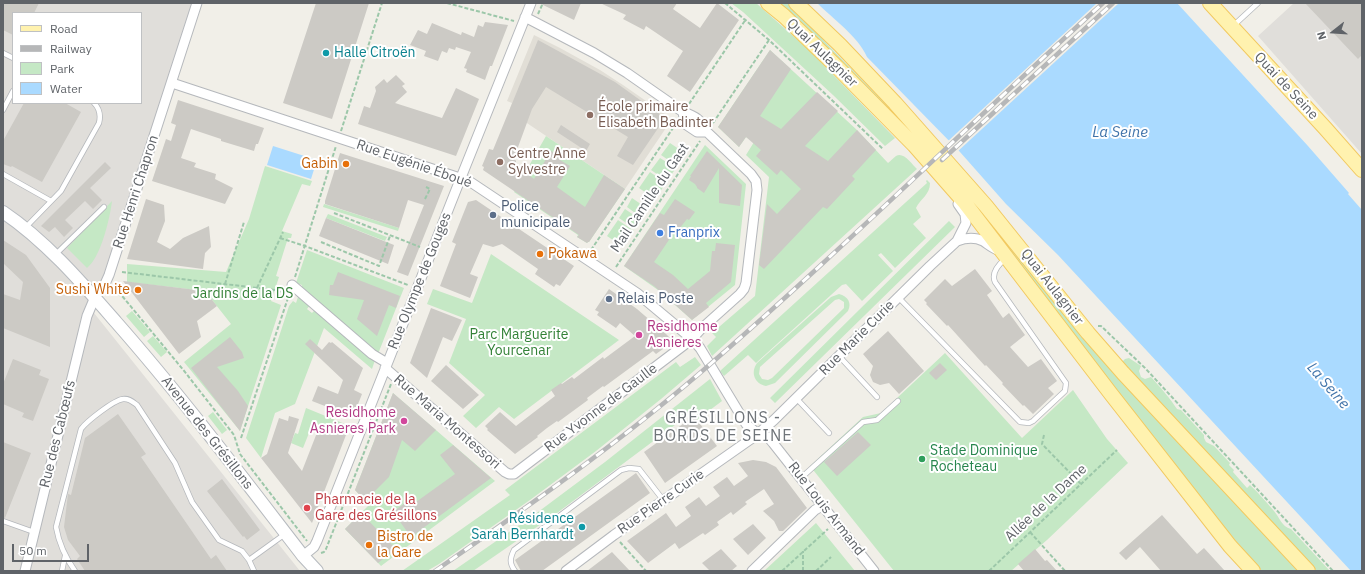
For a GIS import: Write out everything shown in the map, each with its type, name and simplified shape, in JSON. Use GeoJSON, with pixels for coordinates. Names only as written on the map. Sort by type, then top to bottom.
{"type":"FeatureCollection","features":[{"type":"Feature","properties":{"kind":"main road","name":"Quai Aulagnier"},"geometry":{"type":"LineString","coordinates":[[768,3],[784,16],[837,67],[914,145],[965,203],[1230,546],[1253,571]]}},
{"type":"Feature","properties":{"kind":"main road","name":"Quai Aulagnier"},"geometry":{"type":"LineString","coordinates":[[796,3],[840,45],[895,103],[986,206],[1123,373],[1308,571]]}},
{"type":"Feature","properties":{"kind":"main road","name":"Quai de Seine"},"geometry":{"type":"LineString","coordinates":[[1210,3],[1362,170]]}},
{"type":"Feature","properties":{"kind":"main road","name":"Avenue des Grésillons"},"geometry":{"type":"LineString","coordinates":[[3,212],[25,228],[54,255],[95,297],[152,362],[303,556],[317,571]]}},
{"type":"Feature","properties":{"kind":"street","name":"Rue Henri Chapron"},"geometry":{"type":"LineString","coordinates":[[95,297],[105,284],[198,3]]}},
{"type":"Feature","properties":{"kind":"street","name":"Rue Olympe de Gouges"},"geometry":{"type":"LineString","coordinates":[[303,556],[314,547],[317,541],[531,3]]}},
{"type":"Feature","properties":{"kind":"street","name":"Rue Yvonne de Gaulle"},"geometry":{"type":"LineString","coordinates":[[509,474],[514,474],[692,340],[701,329],[738,296],[744,289],[746,283],[757,190],[756,181],[751,174],[707,132],[703,123],[691,115],[683,112],[627,73],[594,53],[523,20]]}},
{"type":"Feature","properties":{"kind":"street","name":"Rue Eugénie Éboué"},"geometry":{"type":"LineString","coordinates":[[172,83],[461,177],[476,185],[637,293],[692,340],[700,348],[746,424],[758,434]]}},
{"type":"Feature","properties":{"kind":"street","name":"Rue Marie Curie"},"geometry":{"type":"LineString","coordinates":[[758,434],[957,241],[965,226],[964,214],[947,192],[934,168]]}},
{"type":"Feature","properties":{"kind":"street"},"geometry":{"type":"LineString","coordinates":[[957,241],[964,239],[978,239],[1004,254]]}},
{"type":"Feature","properties":{"kind":"street","name":"Rue Maria Montessori"},"geometry":{"type":"LineString","coordinates":[[292,285],[386,365],[509,474]]}},
{"type":"Feature","properties":{"kind":"street","name":"Rue des Cabœufs"},"geometry":{"type":"LineString","coordinates":[[25,571],[85,322],[95,297]]}},
{"type":"Feature","properties":{"kind":"street","name":"Rue Louis Armand"},"geometry":{"type":"LineString","coordinates":[[758,434],[768,437],[874,571]]}},
{"type":"Feature","properties":{"kind":"street","name":"Rue Pierre Curie"},"geometry":{"type":"LineString","coordinates":[[566,571],[614,535],[758,434]]}},
{"type":"Feature","properties":{"kind":"street"},"geometry":{"type":"LineString","coordinates":[[752,571],[815,510],[822,506]]}},
{"type":"Feature","properties":{"kind":"lane"},"geometry":{"type":"LineString","coordinates":[[1232,27],[1258,3]]}},
{"type":"Feature","properties":{"kind":"lane"},"geometry":{"type":"LineString","coordinates":[[3,53],[12,58]]}},
{"type":"Feature","properties":{"kind":"lane"},"geometry":{"type":"LineString","coordinates":[[3,110],[12,93]]}},
{"type":"Feature","properties":{"kind":"lane"},"geometry":{"type":"LineString","coordinates":[[25,228],[61,191],[99,123],[99,109],[95,104]]}},
{"type":"Feature","properties":{"kind":"lane"},"geometry":{"type":"LineString","coordinates":[[3,174],[52,201]]}},
{"type":"Feature","properties":{"kind":"lane"},"geometry":{"type":"LineString","coordinates":[[54,255],[104,207]]}},
{"type":"Feature","properties":{"kind":"lane"},"geometry":{"type":"LineString","coordinates":[[898,297],[1020,422],[1029,423],[1065,391],[1066,383],[993,278],[1004,254]]}},
{"type":"Feature","properties":{"kind":"lane"},"geometry":{"type":"LineString","coordinates":[[839,356],[877,397]]}},
{"type":"Feature","properties":{"kind":"lane"},"geometry":{"type":"LineString","coordinates":[[796,398],[828,433]]}},
{"type":"Feature","properties":{"kind":"lane"},"geometry":{"type":"LineString","coordinates":[[74,571],[65,556],[58,539],[56,527],[81,429],[92,418],[118,400],[125,399],[131,400],[137,405],[175,463],[192,502],[219,540],[242,551],[249,560],[254,571]]}},
{"type":"Feature","properties":{"kind":"lane"},"geometry":{"type":"LineString","coordinates":[[801,478],[863,422],[877,420],[898,401]]}},
{"type":"Feature","properties":{"kind":"lane"},"geometry":{"type":"LineString","coordinates":[[515,571],[511,566],[510,558],[514,550],[621,470],[629,468],[639,469],[664,501]]}},
{"type":"Feature","properties":{"kind":"lane"},"geometry":{"type":"LineString","coordinates":[[3,521],[34,532]]}},
{"type":"Feature","properties":{"kind":"lane"},"geometry":{"type":"LineString","coordinates":[[249,560],[286,534]]}},
{"type":"Feature","properties":{"kind":"lane"},"geometry":{"type":"LineString","coordinates":[[62,571],[65,556]]}},
{"type":"Feature","properties":{"kind":"path"},"geometry":{"type":"LineString","coordinates":[[339,137],[382,3]]}},
{"type":"Feature","properties":{"kind":"path"},"geometry":{"type":"LineString","coordinates":[[447,3],[523,20]]}},
{"type":"Feature","properties":{"kind":"path"},"geometry":{"type":"LineString","coordinates":[[537,17],[543,3]]}},
{"type":"Feature","properties":{"kind":"path"},"geometry":{"type":"LineString","coordinates":[[725,3],[746,19],[769,40],[883,149]]}},
{"type":"Feature","properties":{"kind":"path","name":"Mail Camille du Gast"},"geometry":{"type":"LineString","coordinates":[[586,258],[746,19]]}},
{"type":"Feature","properties":{"kind":"path","name":"Mail Camille du Gast"},"geometry":{"type":"LineString","coordinates":[[611,275],[769,40]]}},
{"type":"Feature","properties":{"kind":"path"},"geometry":{"type":"LineString","coordinates":[[425,199],[430,189],[426,188]]}},
{"type":"Feature","properties":{"kind":"path"},"geometry":{"type":"LineString","coordinates":[[334,214],[420,247]]}},
{"type":"Feature","properties":{"kind":"path"},"geometry":{"type":"LineString","coordinates":[[225,284],[244,222]]}},
{"type":"Feature","properties":{"kind":"path"},"geometry":{"type":"LineString","coordinates":[[257,288],[283,232]]}},
{"type":"Feature","properties":{"kind":"path"},"geometry":{"type":"LineString","coordinates":[[321,242],[379,266],[390,236]]}},
{"type":"Feature","properties":{"kind":"path"},"geometry":{"type":"LineString","coordinates":[[280,238],[305,246],[417,289]]}},
{"type":"Feature","properties":{"kind":"path"},"geometry":{"type":"LineString","coordinates":[[122,272],[275,290],[289,294]]}},
{"type":"Feature","properties":{"kind":"path"},"geometry":{"type":"LineString","coordinates":[[105,284],[123,298],[188,376],[234,435],[240,454],[307,541]]}},
{"type":"Feature","properties":{"kind":"path"},"geometry":{"type":"LineString","coordinates":[[1084,327],[1101,326],[1145,368],[1333,571]]}},
{"type":"Feature","properties":{"kind":"path"},"geometry":{"type":"LineString","coordinates":[[318,551],[321,553],[326,550],[392,379]]}},
{"type":"Feature","properties":{"kind":"path"},"geometry":{"type":"LineString","coordinates":[[1044,435],[1042,444],[1081,484]]}},
{"type":"Feature","properties":{"kind":"path","name":"Allée de la Dame"},"geometry":{"type":"LineString","coordinates":[[989,571],[1117,450]]}},
{"type":"Feature","properties":{"kind":"path"},"geometry":{"type":"LineString","coordinates":[[782,571],[836,522]]}},
{"type":"Feature","properties":{"kind":"path"},"geometry":{"type":"LineString","coordinates":[[1030,532],[1065,571]]}},
{"type":"Feature","properties":{"kind":"path"},"geometry":{"type":"LineString","coordinates":[[614,535],[646,571]]}},
{"type":"Feature","properties":{"kind":"path"},"geometry":{"type":"LineString","coordinates":[[803,551],[803,571]]}},
{"type":"Feature","properties":{"kind":"path"},"geometry":{"type":"LineString","coordinates":[[816,571],[831,557]]}},
{"type":"Feature","properties":{"kind":"shaded area"},"geometry":{"type":"Polygon","coordinates":[[[3,3],[193,3],[94,313],[300,571],[3,571],[3,3]]]}},
{"type":"Feature","properties":{"kind":"shaded area"},"geometry":{"type":"Polygon","coordinates":[[[1294,3],[1362,3],[1362,154],[1258,36],[1294,3]]]}},
{"type":"Feature","properties":{"kind":"shaded area","name":"École primaire Elisabeth Badinter"},"geometry":{"type":"Polygon","coordinates":[[[534,35],[600,70],[672,119],[625,189],[509,111],[512,103],[507,101],[534,35]]]}},
{"type":"Feature","properties":{"kind":"green space"},"geometry":{"type":"Polygon","coordinates":[[[731,3],[756,3],[809,50],[895,138],[885,146],[833,95],[743,12],[731,3]]]}},
{"type":"Feature","properties":{"kind":"green space"},"geometry":{"type":"Polygon","coordinates":[[[779,3],[789,3],[799,12],[827,44],[908,127],[981,211],[1093,350],[1301,571],[1262,571],[1223,526],[1167,456],[994,231],[779,3]]]}},
{"type":"Feature","properties":{"kind":"green space"},"geometry":{"type":"Polygon","coordinates":[[[770,50],[857,130],[888,163],[896,156],[902,155],[917,169],[712,356],[707,346],[716,337],[712,333],[755,296],[769,177],[746,155],[754,142],[746,137],[739,147],[718,127],[770,50]]]}},
{"type":"Feature","properties":{"kind":"green space"},"geometry":{"type":"Polygon","coordinates":[[[546,136],[625,189],[587,243],[577,237],[578,235],[514,192],[546,136]]]}},
{"type":"Feature","properties":{"kind":"green space"},"geometry":{"type":"Polygon","coordinates":[[[670,143],[686,154],[677,166],[661,155],[670,143]]]}},
{"type":"Feature","properties":{"kind":"green space"},"geometry":{"type":"Polygon","coordinates":[[[705,145],[746,184],[735,285],[692,320],[658,290],[624,266],[705,145]]]}},
{"type":"Feature","properties":{"kind":"green space"},"geometry":{"type":"Polygon","coordinates":[[[660,158],[676,168],[667,181],[651,170],[660,158]]]}},
{"type":"Feature","properties":{"kind":"green space","name":"Jardins de la DS"},"geometry":{"type":"Polygon","coordinates":[[[265,166],[312,181],[310,186],[302,184],[282,231],[292,234],[291,238],[288,238],[276,276],[279,277],[271,301],[281,305],[240,431],[184,362],[231,324],[205,291],[127,282],[127,264],[226,272],[249,219],[265,166]]]}},
{"type":"Feature","properties":{"kind":"green space"},"geometry":{"type":"Polygon","coordinates":[[[650,172],[666,183],[655,199],[639,188],[650,172]]]}},
{"type":"Feature","properties":{"kind":"green space"},"geometry":{"type":"Polygon","coordinates":[[[927,180],[930,183],[930,187],[927,194],[916,208],[921,217],[913,224],[926,238],[895,268],[881,253],[878,255],[893,271],[862,301],[846,284],[842,285],[756,363],[748,355],[724,376],[720,371],[927,183],[927,180]]]}},
{"type":"Feature","properties":{"kind":"green space"},"geometry":{"type":"Polygon","coordinates":[[[632,198],[648,209],[642,218],[627,207],[632,198]]]}},
{"type":"Feature","properties":{"kind":"green space"},"geometry":{"type":"Polygon","coordinates":[[[112,201],[107,227],[101,246],[92,263],[87,268],[67,248],[112,201]]]}},
{"type":"Feature","properties":{"kind":"green space"},"geometry":{"type":"Polygon","coordinates":[[[324,204],[399,228],[398,231],[323,207],[324,204]]]}},
{"type":"Feature","properties":{"kind":"green space"},"geometry":{"type":"Polygon","coordinates":[[[625,209],[641,220],[635,229],[619,218],[625,209]]]}},
{"type":"Feature","properties":{"kind":"green space"},"geometry":{"type":"Polygon","coordinates":[[[328,214],[387,237],[385,241],[326,218],[328,214]]]}},
{"type":"Feature","properties":{"kind":"green space"},"geometry":{"type":"Polygon","coordinates":[[[618,220],[634,231],[623,247],[607,236],[618,220]]]}},
{"type":"Feature","properties":{"kind":"green space"},"geometry":{"type":"Polygon","coordinates":[[[949,221],[955,227],[775,403],[770,398],[949,221]]]}},
{"type":"Feature","properties":{"kind":"green space"},"geometry":{"type":"Polygon","coordinates":[[[307,250],[404,288],[378,354],[301,290],[302,285],[296,283],[307,250]]]}},
{"type":"Feature","properties":{"kind":"green space","name":"Parc Marguerite Yourcenar"},"geometry":{"type":"Polygon","coordinates":[[[491,254],[619,340],[514,419],[499,407],[476,428],[463,416],[485,395],[449,363],[466,319],[427,304],[433,289],[472,303],[491,254]]]}},
{"type":"Feature","properties":{"kind":"green space"},"geometry":{"type":"Polygon","coordinates":[[[299,294],[311,304],[307,309],[312,313],[316,309],[375,360],[372,369],[324,328],[295,404],[275,413],[261,458],[246,438],[289,306],[293,301],[296,303],[299,294]]]}},
{"type":"Feature","properties":{"kind":"green space"},"geometry":{"type":"Polygon","coordinates":[[[839,294],[845,296],[850,305],[848,311],[775,383],[766,386],[759,383],[754,374],[757,363],[831,297],[839,294]],[[839,299],[835,300],[760,367],[759,374],[762,379],[768,380],[772,378],[844,308],[844,302],[839,299]]]}},
{"type":"Feature","properties":{"kind":"green space"},"geometry":{"type":"Polygon","coordinates":[[[132,311],[150,332],[144,337],[126,316],[132,311]]]}},
{"type":"Feature","properties":{"kind":"green space"},"geometry":{"type":"Polygon","coordinates":[[[153,336],[167,352],[161,357],[147,341],[153,336]]]}},
{"type":"Feature","properties":{"kind":"green space","name":"Stade Dominique Rocheteau"},"geometry":{"type":"Polygon","coordinates":[[[945,353],[1022,438],[1073,390],[1107,439],[1128,463],[1047,540],[1011,571],[894,571],[810,466],[863,417],[881,413],[945,353]]]}},
{"type":"Feature","properties":{"kind":"green space"},"geometry":{"type":"Polygon","coordinates":[[[695,357],[701,365],[596,451],[530,500],[427,571],[402,571],[510,495],[505,490],[676,362],[680,367],[695,357]]]}},
{"type":"Feature","properties":{"kind":"green space"},"geometry":{"type":"Polygon","coordinates":[[[1129,358],[1141,366],[1139,371],[1141,377],[1145,379],[1151,377],[1177,409],[1181,410],[1204,435],[1206,442],[1214,446],[1230,463],[1229,465],[1234,470],[1233,472],[1247,488],[1250,485],[1256,491],[1274,511],[1283,524],[1291,529],[1329,570],[1328,571],[1317,571],[1121,363],[1125,359],[1129,358]]]}},
{"type":"Feature","properties":{"kind":"green space"},"geometry":{"type":"Polygon","coordinates":[[[710,379],[722,401],[697,420],[691,413],[557,513],[473,571],[453,571],[538,512],[605,462],[710,379]]]}},
{"type":"Feature","properties":{"kind":"green space"},"geometry":{"type":"Polygon","coordinates":[[[393,393],[495,481],[381,566],[345,529],[369,505],[355,490],[393,393]]]}},
{"type":"Feature","properties":{"kind":"green space"},"geometry":{"type":"Polygon","coordinates":[[[306,408],[345,424],[341,433],[313,423],[303,448],[291,443],[295,433],[298,434],[306,408]]]}},
{"type":"Feature","properties":{"kind":"green space"},"geometry":{"type":"Polygon","coordinates":[[[213,412],[227,430],[222,434],[208,416],[213,412]]]}},
{"type":"Feature","properties":{"kind":"green space"},"geometry":{"type":"Polygon","coordinates":[[[816,523],[855,571],[764,571],[816,523]]]}},
{"type":"Feature","properties":{"kind":"water","name":"La Seine"},"geometry":{"type":"Polygon","coordinates":[[[817,3],[1177,3],[1308,146],[1362,210],[1362,571],[1351,571],[1058,255],[1006,204],[960,152],[867,57],[858,42],[817,3]]]}},
{"type":"Feature","properties":{"kind":"water"},"geometry":{"type":"Polygon","coordinates":[[[273,146],[317,160],[311,179],[267,165],[273,146]]]}},
{"type":"Feature","properties":{"kind":"pier"},"geometry":{"type":"Polygon","coordinates":[[[1097,3],[1119,3],[957,152],[947,142],[1097,3]]]}},
{"type":"Feature","properties":{"kind":"building"},"geometry":{"type":"Polygon","coordinates":[[[3,3],[39,3],[34,12],[12,12],[12,34],[3,30],[3,3]]]}},
{"type":"Feature","properties":{"kind":"building","name":"Halle Citroën"},"geometry":{"type":"Polygon","coordinates":[[[316,3],[369,3],[332,119],[283,103],[316,3]]]}},
{"type":"Feature","properties":{"kind":"building"},"geometry":{"type":"Polygon","coordinates":[[[539,3],[581,3],[574,20],[539,3]]]}},
{"type":"Feature","properties":{"kind":"building"},"geometry":{"type":"Polygon","coordinates":[[[600,3],[677,3],[673,9],[700,28],[717,3],[739,20],[690,92],[667,76],[683,51],[646,26],[644,30],[623,19],[626,15],[600,3]]]}},
{"type":"Feature","properties":{"kind":"building"},"geometry":{"type":"Polygon","coordinates":[[[1305,3],[1362,3],[1362,55],[1358,59],[1305,3]]]}},
{"type":"Feature","properties":{"kind":"building"},"geometry":{"type":"Polygon","coordinates":[[[485,22],[508,25],[485,80],[466,72],[467,69],[464,68],[471,52],[456,47],[455,50],[449,48],[447,53],[442,51],[438,61],[424,56],[426,51],[410,45],[418,30],[427,34],[432,23],[461,35],[462,32],[474,37],[478,25],[483,27],[485,22]]]}},
{"type":"Feature","properties":{"kind":"building"},"geometry":{"type":"Polygon","coordinates":[[[538,40],[615,82],[665,118],[633,165],[617,156],[628,137],[546,87],[532,109],[514,158],[516,161],[516,166],[534,179],[551,151],[562,158],[560,160],[570,166],[557,187],[585,207],[604,175],[625,189],[587,243],[577,237],[579,235],[483,170],[484,167],[482,166],[489,149],[493,150],[538,40]]]}},
{"type":"Feature","properties":{"kind":"building"},"geometry":{"type":"Polygon","coordinates":[[[770,50],[791,69],[760,116],[781,129],[817,92],[838,111],[805,146],[828,161],[857,130],[876,150],[852,176],[855,179],[827,209],[823,207],[764,269],[759,265],[767,204],[777,214],[801,189],[781,170],[777,175],[756,156],[761,150],[746,137],[739,147],[718,127],[770,50]]]}},
{"type":"Feature","properties":{"kind":"building"},"geometry":{"type":"Polygon","coordinates":[[[396,75],[405,84],[402,86],[407,92],[395,103],[442,118],[456,88],[479,99],[456,156],[358,124],[364,106],[370,108],[376,91],[375,87],[384,79],[387,83],[396,75]]]}},
{"type":"Feature","properties":{"kind":"building"},"geometry":{"type":"Polygon","coordinates":[[[178,100],[264,128],[254,151],[221,141],[221,139],[191,129],[181,158],[196,163],[194,167],[216,174],[215,179],[233,188],[225,204],[152,181],[166,139],[171,141],[176,125],[171,123],[178,100]]]}},
{"type":"Feature","properties":{"kind":"building"},"geometry":{"type":"Polygon","coordinates":[[[23,104],[67,104],[81,112],[42,182],[12,166],[3,164],[3,141],[23,104]]]}},
{"type":"Feature","properties":{"kind":"building"},"geometry":{"type":"Polygon","coordinates":[[[561,125],[590,144],[586,151],[557,132],[561,125]]]}},
{"type":"Feature","properties":{"kind":"building"},"geometry":{"type":"Polygon","coordinates":[[[707,151],[742,185],[740,206],[719,203],[719,168],[704,193],[689,180],[690,176],[707,151]]]}},
{"type":"Feature","properties":{"kind":"building"},"geometry":{"type":"Polygon","coordinates":[[[340,153],[444,186],[408,276],[397,272],[424,205],[408,200],[399,228],[325,204],[340,153]]]}},
{"type":"Feature","properties":{"kind":"building"},"geometry":{"type":"Polygon","coordinates":[[[105,162],[111,168],[90,188],[102,200],[93,209],[85,201],[65,220],[73,228],[64,237],[55,227],[49,232],[41,226],[105,162]]]}},
{"type":"Feature","properties":{"kind":"building"},"geometry":{"type":"Polygon","coordinates":[[[146,199],[164,205],[165,221],[157,242],[170,249],[183,238],[209,226],[211,247],[205,253],[203,269],[127,259],[146,199]]]}},
{"type":"Feature","properties":{"kind":"building"},"geometry":{"type":"Polygon","coordinates":[[[675,199],[695,212],[679,229],[677,228],[654,262],[673,275],[688,289],[710,271],[712,251],[715,251],[716,243],[735,245],[731,282],[706,303],[709,307],[692,320],[654,286],[624,266],[660,213],[664,215],[675,199]]]}},
{"type":"Feature","properties":{"kind":"building"},"geometry":{"type":"Polygon","coordinates":[[[476,200],[574,266],[560,286],[556,284],[554,287],[535,274],[538,269],[502,244],[493,247],[483,244],[470,274],[478,277],[470,298],[440,286],[456,244],[452,242],[468,202],[476,200]]]}},
{"type":"Feature","properties":{"kind":"building"},"geometry":{"type":"Polygon","coordinates":[[[326,218],[394,245],[388,264],[319,236],[326,218]]]}},
{"type":"Feature","properties":{"kind":"building"},"geometry":{"type":"Polygon","coordinates":[[[3,240],[26,255],[50,288],[50,347],[3,328],[3,294],[20,300],[23,282],[3,263],[3,240]]]}},
{"type":"Feature","properties":{"kind":"building"},"geometry":{"type":"Polygon","coordinates":[[[975,269],[992,291],[987,295],[1003,318],[1009,313],[1025,335],[1010,347],[1028,367],[1041,359],[1057,381],[1048,388],[1054,394],[1033,414],[1024,405],[1023,406],[948,325],[947,326],[926,304],[927,303],[924,300],[945,279],[952,286],[975,269]]]}},
{"type":"Feature","properties":{"kind":"building"},"geometry":{"type":"Polygon","coordinates":[[[338,272],[400,296],[396,308],[389,305],[377,336],[357,319],[364,300],[329,295],[330,285],[333,285],[338,272]]]}},
{"type":"Feature","properties":{"kind":"building"},"geometry":{"type":"Polygon","coordinates":[[[123,281],[205,291],[217,306],[197,321],[201,337],[179,354],[123,281]]]}},
{"type":"Feature","properties":{"kind":"building"},"geometry":{"type":"Polygon","coordinates":[[[609,289],[637,309],[666,334],[670,338],[670,344],[656,354],[653,351],[604,387],[603,386],[587,398],[588,400],[558,422],[557,421],[547,428],[537,436],[538,437],[515,454],[487,430],[488,429],[485,426],[500,412],[516,426],[555,396],[551,390],[572,377],[574,379],[603,357],[604,359],[635,336],[620,323],[616,328],[597,315],[599,312],[595,310],[609,289]]]}},
{"type":"Feature","properties":{"kind":"building"},"geometry":{"type":"Polygon","coordinates":[[[431,308],[462,320],[452,341],[443,337],[427,378],[410,363],[431,308]]]}},
{"type":"Feature","properties":{"kind":"building"},"geometry":{"type":"Polygon","coordinates":[[[888,331],[924,371],[899,394],[889,383],[880,385],[873,382],[870,375],[873,366],[863,354],[888,331]]]}},
{"type":"Feature","properties":{"kind":"building"},"geometry":{"type":"Polygon","coordinates":[[[230,337],[242,352],[244,358],[217,367],[238,391],[248,406],[240,431],[191,368],[230,337]]]}},
{"type":"Feature","properties":{"kind":"building"},"geometry":{"type":"Polygon","coordinates":[[[310,339],[322,350],[329,342],[332,342],[363,368],[354,390],[362,394],[353,417],[312,401],[318,386],[338,394],[343,380],[305,344],[310,339]]]}},
{"type":"Feature","properties":{"kind":"building"},"geometry":{"type":"Polygon","coordinates":[[[13,359],[41,370],[39,375],[49,379],[33,421],[22,417],[24,413],[3,404],[3,384],[13,359]]]}},
{"type":"Feature","properties":{"kind":"building"},"geometry":{"type":"Polygon","coordinates":[[[940,363],[947,370],[936,380],[929,373],[940,363]]]}},
{"type":"Feature","properties":{"kind":"building"},"geometry":{"type":"Polygon","coordinates":[[[446,365],[479,395],[463,409],[431,381],[446,365]]]}},
{"type":"Feature","properties":{"kind":"building"},"geometry":{"type":"Polygon","coordinates":[[[393,393],[436,430],[415,451],[402,440],[389,477],[365,501],[355,490],[393,393]]]}},
{"type":"Feature","properties":{"kind":"building"},"geometry":{"type":"Polygon","coordinates":[[[118,414],[146,454],[141,457],[211,559],[216,555],[227,571],[85,571],[77,559],[80,556],[68,540],[64,527],[68,494],[71,495],[85,438],[118,414]]]}},
{"type":"Feature","properties":{"kind":"building"},"geometry":{"type":"Polygon","coordinates":[[[289,416],[299,419],[288,453],[302,471],[320,425],[346,435],[312,523],[261,458],[267,454],[279,418],[288,421],[289,416]]]}},
{"type":"Feature","properties":{"kind":"building"},"geometry":{"type":"Polygon","coordinates":[[[694,416],[717,446],[665,483],[644,452],[694,416]]]}},
{"type":"Feature","properties":{"kind":"building"},"geometry":{"type":"Polygon","coordinates":[[[858,432],[871,445],[837,476],[824,462],[858,432]]]}},
{"type":"Feature","properties":{"kind":"building"},"geometry":{"type":"Polygon","coordinates":[[[3,442],[31,453],[5,518],[3,517],[3,442]]]}},
{"type":"Feature","properties":{"kind":"building"},"geometry":{"type":"Polygon","coordinates":[[[453,445],[491,478],[411,537],[393,512],[413,497],[416,502],[455,474],[440,455],[453,445]]]}},
{"type":"Feature","properties":{"kind":"building"},"geometry":{"type":"Polygon","coordinates":[[[753,460],[766,462],[776,467],[807,508],[783,531],[779,531],[774,521],[763,511],[774,504],[764,489],[745,502],[747,504],[733,515],[731,512],[717,522],[719,525],[705,535],[703,533],[679,549],[675,543],[648,563],[627,541],[666,513],[676,527],[691,516],[685,507],[699,497],[706,506],[720,496],[713,487],[727,477],[734,486],[748,476],[738,463],[753,460]]]}},
{"type":"Feature","properties":{"kind":"building","name":"Résidence Sarah Bernhardt"},"geometry":{"type":"Polygon","coordinates":[[[636,473],[650,493],[542,571],[521,571],[515,560],[636,473]]]}},
{"type":"Feature","properties":{"kind":"building"},"geometry":{"type":"Polygon","coordinates":[[[222,479],[260,530],[247,540],[244,536],[243,537],[207,491],[222,479]]]}},
{"type":"Feature","properties":{"kind":"building"},"geometry":{"type":"Polygon","coordinates":[[[361,513],[396,549],[378,563],[345,529],[361,513]]]}},
{"type":"Feature","properties":{"kind":"building"},"geometry":{"type":"Polygon","coordinates":[[[1162,515],[1197,554],[1204,548],[1225,571],[1161,571],[1140,547],[1126,560],[1119,553],[1162,515]]]}},
{"type":"Feature","properties":{"kind":"building"},"geometry":{"type":"Polygon","coordinates":[[[753,524],[766,538],[748,555],[733,539],[753,524]]]}},
{"type":"Feature","properties":{"kind":"building"},"geometry":{"type":"Polygon","coordinates":[[[721,549],[737,566],[731,571],[710,571],[702,563],[721,549]]]}},
{"type":"Feature","properties":{"kind":"building"},"geometry":{"type":"Polygon","coordinates":[[[1035,549],[1045,561],[1047,560],[1057,571],[1024,571],[1018,564],[1035,549]]]}},
{"type":"Feature","properties":{"kind":"building"},"geometry":{"type":"Polygon","coordinates":[[[612,552],[630,571],[587,571],[612,552]]]}},
{"type":"Feature","properties":{"kind":"railway"},"geometry":{"type":"LineString","coordinates":[[435,571],[537,500],[603,451],[700,373],[853,236],[1103,3]]}},
{"type":"Feature","properties":{"kind":"railway"},"geometry":{"type":"LineString","coordinates":[[942,160],[1113,3]]}},
{"type":"Feature","properties":{"kind":"place","name":"Halle Citroën"},"geometry":{"type":"Point","coordinates":[326,53]}},
{"type":"Feature","properties":{"kind":"place","name":"École primaire Elisabeth Badinter"},"geometry":{"type":"Point","coordinates":[590,115]}},
{"type":"Feature","properties":{"kind":"place","name":"Centre Anne Sylvestre"},"geometry":{"type":"Point","coordinates":[500,162]}},
{"type":"Feature","properties":{"kind":"place","name":"Gabin"},"geometry":{"type":"Point","coordinates":[346,164]}},
{"type":"Feature","properties":{"kind":"place","name":"Police municipale"},"geometry":{"type":"Point","coordinates":[493,215]}},
{"type":"Feature","properties":{"kind":"place","name":"Franprix"},"geometry":{"type":"Point","coordinates":[660,233]}},
{"type":"Feature","properties":{"kind":"place","name":"Pokawa"},"geometry":{"type":"Point","coordinates":[540,254]}},
{"type":"Feature","properties":{"kind":"place","name":"Sushi White"},"geometry":{"type":"Point","coordinates":[138,290]}},
{"type":"Feature","properties":{"kind":"place","name":"Relais Poste"},"geometry":{"type":"Point","coordinates":[609,299]}},
{"type":"Feature","properties":{"kind":"place","name":"Residhome Asnieres"},"geometry":{"type":"Point","coordinates":[639,335]}},
{"type":"Feature","properties":{"kind":"place","name":"Residhome Asnieres Park"},"geometry":{"type":"Point","coordinates":[404,421]}},
{"type":"Feature","properties":{"kind":"place","name":"Stade Dominique Rocheteau"},"geometry":{"type":"Point","coordinates":[922,459]}},
{"type":"Feature","properties":{"kind":"place","name":"Pharmacie de la Gare des Grésillons"},"geometry":{"type":"Point","coordinates":[307,508]}},
{"type":"Feature","properties":{"kind":"place","name":"Résidence Sarah Bernhardt"},"geometry":{"type":"Point","coordinates":[582,527]}},
{"type":"Feature","properties":{"kind":"place","name":"Bistro de la Gare"},"geometry":{"type":"Point","coordinates":[369,545]}},
{"type":"Feature","properties":{"kind":"district","name":"GRÉSILLONS - BORDS DE SEINE"},"geometry":{"type":"Point","coordinates":[723,427]}}]}
